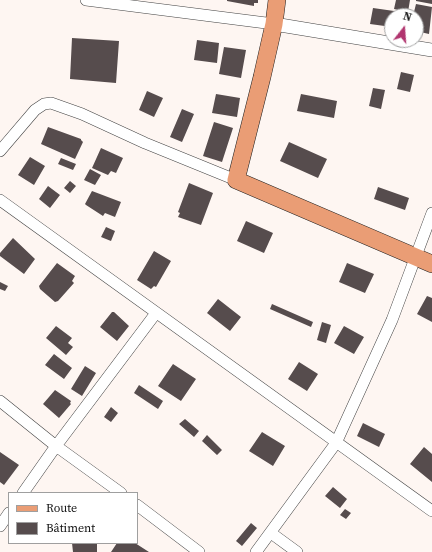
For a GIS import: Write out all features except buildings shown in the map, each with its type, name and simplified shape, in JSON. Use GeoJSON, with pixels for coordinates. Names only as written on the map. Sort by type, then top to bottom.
{"type":"FeatureCollection","features":[{"type":"Feature","properties":{"kind":"main road"},"geometry":{"type":"LineString","coordinates":[[277,0],[274,24],[236,180],[432,264]]}},
{"type":"Feature","properties":{"kind":"street"},"geometry":{"type":"LineString","coordinates":[[86,0],[274,24],[432,50]]}},
{"type":"Feature","properties":{"kind":"street"},"geometry":{"type":"LineString","coordinates":[[0,151],[35,110],[44,104],[51,104],[82,114],[145,143],[236,180]]}},
{"type":"Feature","properties":{"kind":"street"},"geometry":{"type":"LineString","coordinates":[[0,200],[432,511]]}},
{"type":"Feature","properties":{"kind":"street"},"geometry":{"type":"LineString","coordinates":[[256,552],[336,443],[392,320],[432,213]]}},
{"type":"Feature","properties":{"kind":"street"},"geometry":{"type":"LineString","coordinates":[[24,492],[56,446],[156,313]]}},
{"type":"Feature","properties":{"kind":"street"},"geometry":{"type":"LineString","coordinates":[[0,400],[56,446],[120,492]]}},
{"type":"Feature","properties":{"kind":"street"},"geometry":{"type":"LineString","coordinates":[[138,506],[199,552]]}},
{"type":"Feature","properties":{"kind":"street"},"geometry":{"type":"LineString","coordinates":[[0,526],[8,514]]}},
{"type":"Feature","properties":{"kind":"street"},"geometry":{"type":"LineString","coordinates":[[271,533],[297,552]]}}]}
